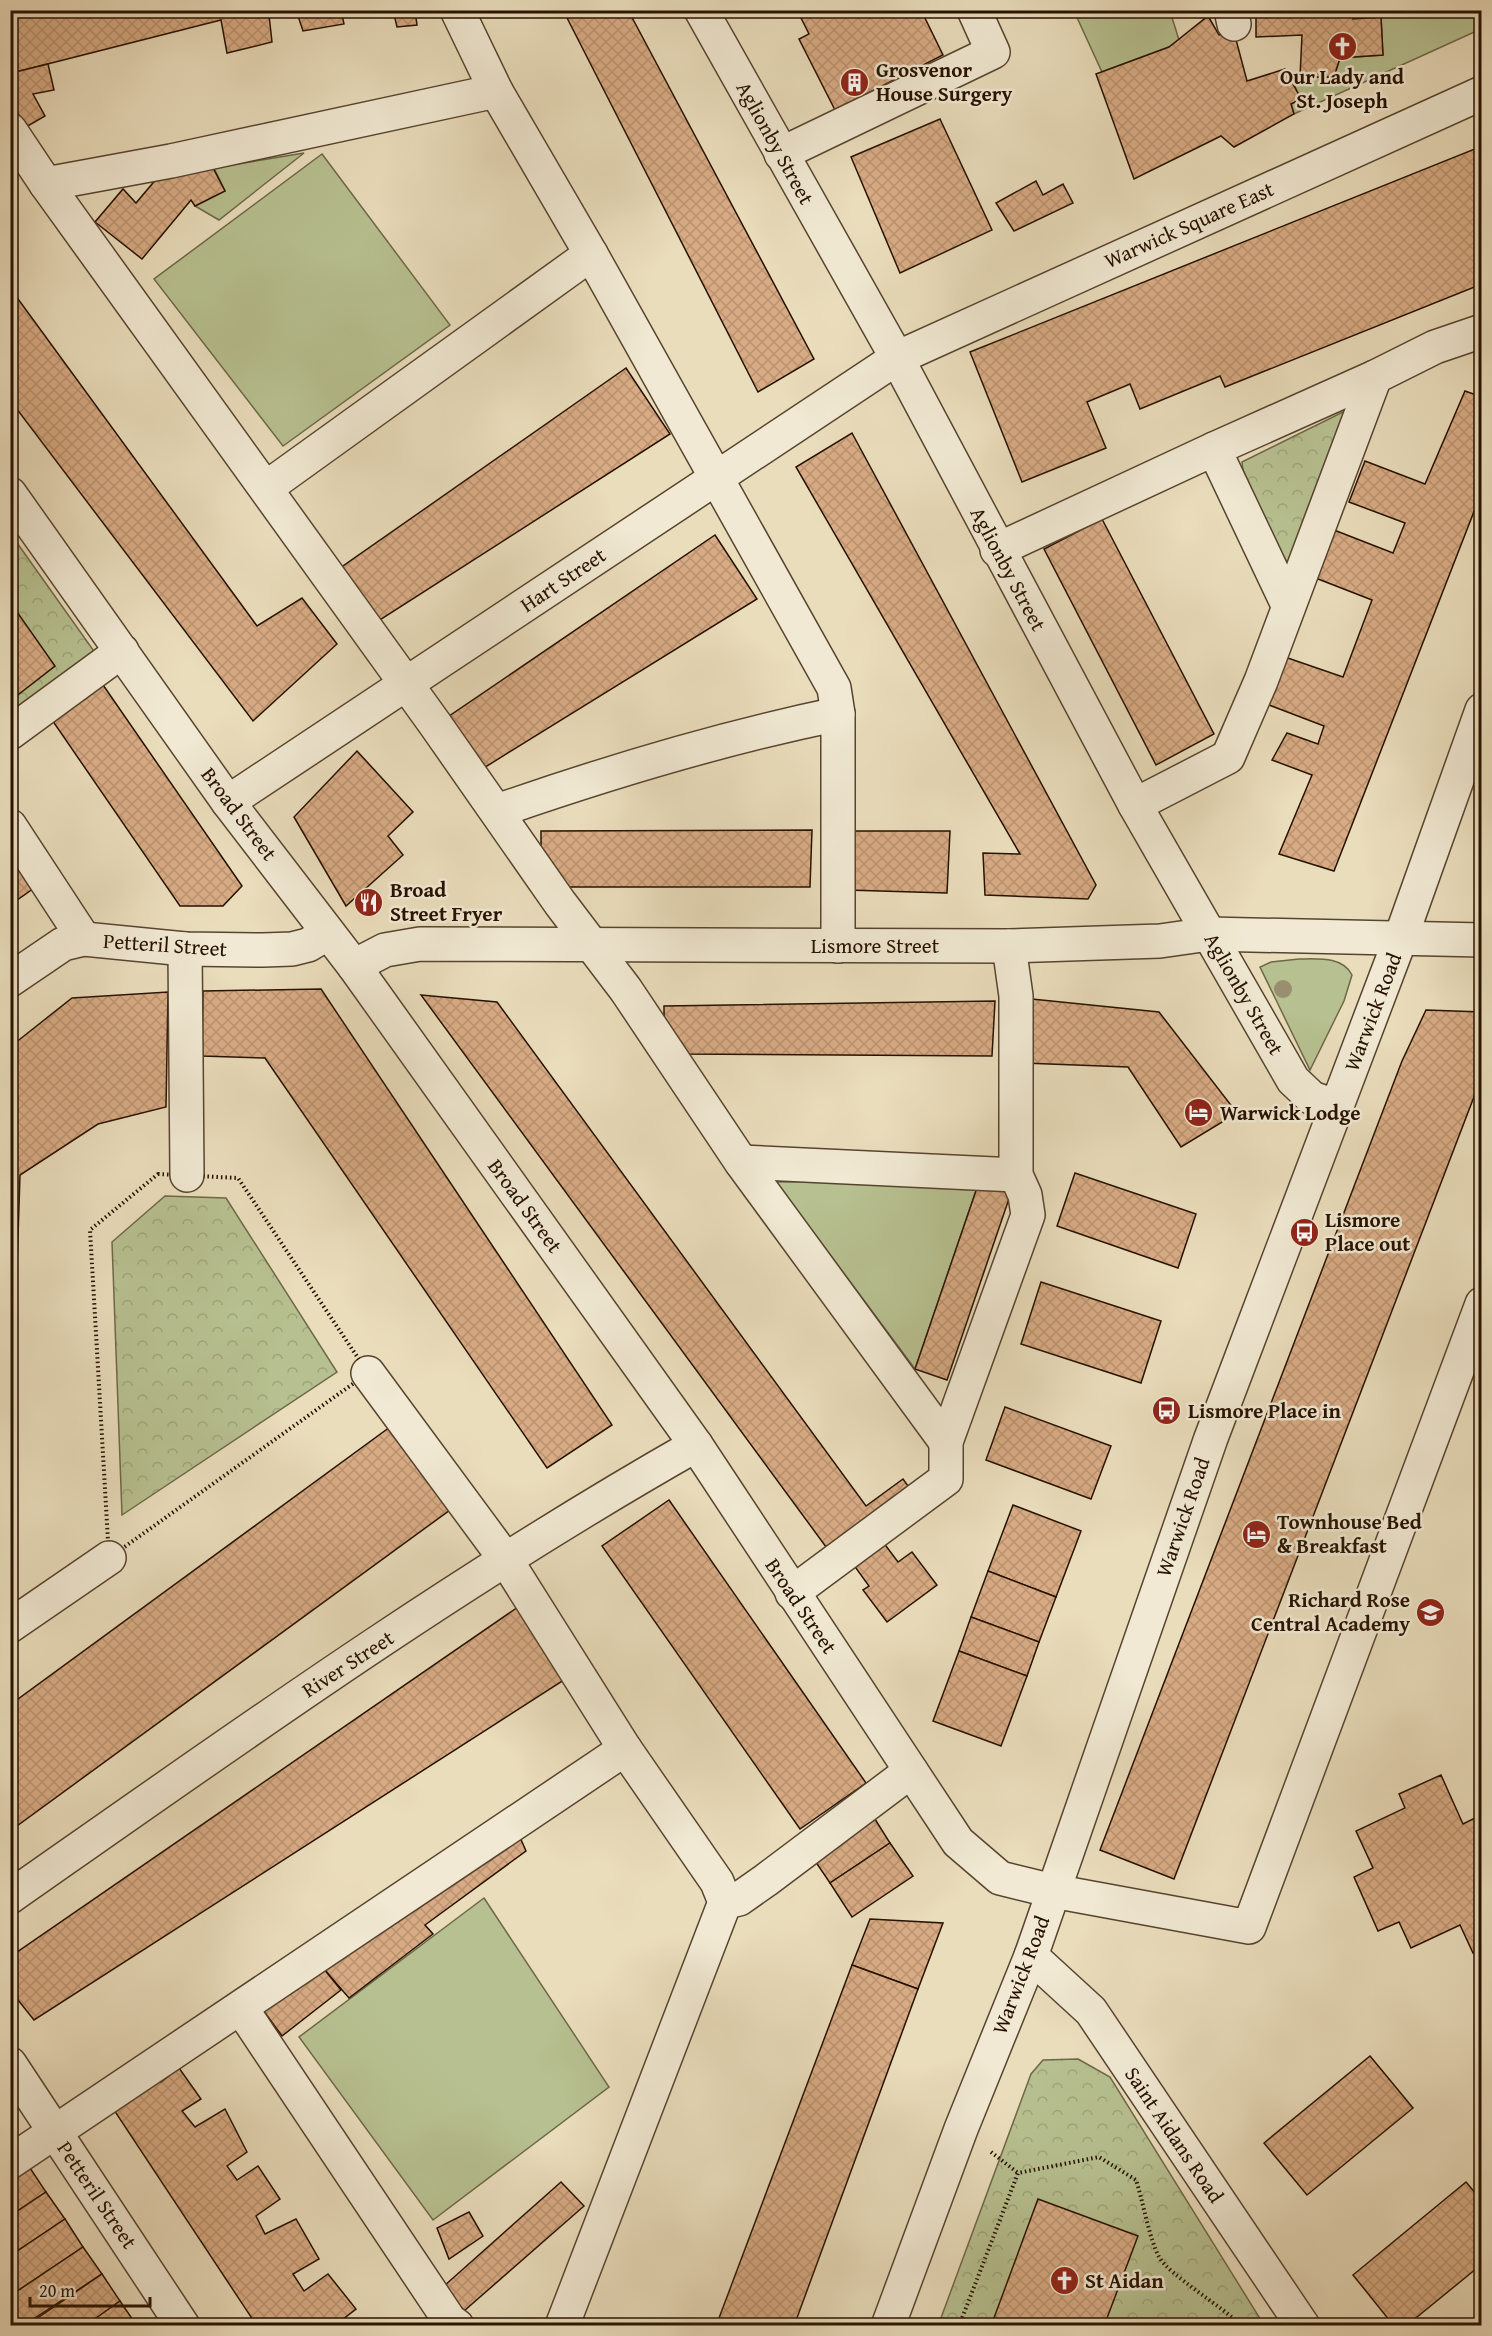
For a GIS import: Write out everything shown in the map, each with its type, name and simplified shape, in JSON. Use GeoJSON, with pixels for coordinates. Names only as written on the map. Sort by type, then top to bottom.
{"type":"FeatureCollection","features":[{"type":"Feature","properties":{"kind":"street"},"geometry":{"type":"LineString","coordinates":[[457,10],[496,91],[717,476],[834,688],[838,714],[838,946]]}},
{"type":"Feature","properties":{"kind":"street","name":"Aglionby Street"},"geometry":{"type":"LineString","coordinates":[[701,10],[897,358],[1135,805],[1293,1080],[1312,1098],[1338,1107]]}},
{"type":"Feature","properties":{"kind":"street"},"geometry":{"type":"LineString","coordinates":[[781,154],[993,52],[974,10]]}},
{"type":"Feature","properties":{"kind":"street"},"geometry":{"type":"LineString","coordinates":[[46,184],[183,158],[496,91]]}},
{"type":"Feature","properties":{"kind":"street","name":"Warwick Square East"},"geometry":{"type":"LineString","coordinates":[[897,358],[1482,93]]}},
{"type":"Feature","properties":{"kind":"street"},"geometry":{"type":"LineString","coordinates":[[10,130],[46,184],[266,488],[590,944],[626,990],[741,1162],[946,1442]]}},
{"type":"Feature","properties":{"kind":"street"},"geometry":{"type":"LineString","coordinates":[[266,488],[591,254]]}},
{"type":"Feature","properties":{"kind":"street"},"geometry":{"type":"LineString","coordinates":[[998,550],[1375,377],[1435,347],[1482,332]]}},
{"type":"Feature","properties":{"kind":"street","name":"Hart Street"},"geometry":{"type":"LineString","coordinates":[[228,802],[897,358]]}},
{"type":"Feature","properties":{"kind":"street"},"geometry":{"type":"LineString","coordinates":[[1135,805],[1228,756],[1261,681],[1375,377]]}},
{"type":"Feature","properties":{"kind":"street"},"geometry":{"type":"LineString","coordinates":[[1214,449],[1288,605]]}},
{"type":"Feature","properties":{"kind":"street","name":"Broad Street"},"geometry":{"type":"LineString","coordinates":[[10,494],[228,802],[354,966],[696,1445],[958,1842],[1000,1878],[1053,1891],[1249,1927],[1482,1304]]}},
{"type":"Feature","properties":{"kind":"street"},"geometry":{"type":"LineString","coordinates":[[10,733],[123,651]]}},
{"type":"Feature","properties":{"kind":"street","name":"Warwick Road"},"geometry":{"type":"LineString","coordinates":[[888,2325],[961,2129],[1031,1956],[1211,1438],[1338,1107],[1482,710]]}},
{"type":"Feature","properties":{"kind":"street"},"geometry":{"type":"LineString","coordinates":[[497,811],[576,783],[752,732],[838,714]]}},
{"type":"Feature","properties":{"kind":"street"},"geometry":{"type":"LineString","coordinates":[[10,826],[84,939]]}},
{"type":"Feature","properties":{"kind":"street","name":"Petteril Street"},"geometry":{"type":"LineString","coordinates":[[10,980],[63,944],[84,939],[185,949],[292,949],[308,945],[328,933]]}},
{"type":"Feature","properties":{"kind":"street","name":"Lismore Street"},"geometry":{"type":"LineString","coordinates":[[354,966],[385,950],[420,944],[1009,946],[1160,941],[1209,934],[1482,940]]}},
{"type":"Feature","properties":{"kind":"street"},"geometry":{"type":"LineString","coordinates":[[792,1593],[946,1479],[946,1442],[1028,1215],[1025,1195],[1016,1176],[1016,996],[1009,946]]}},
{"type":"Feature","properties":{"kind":"street"},"geometry":{"type":"LineString","coordinates":[[185,949],[187,1175]]}},
{"type":"Feature","properties":{"kind":"street"},"geometry":{"type":"LineString","coordinates":[[741,1162],[1016,1176]]}},
{"type":"Feature","properties":{"kind":"street"},"geometry":{"type":"LineString","coordinates":[[368,1374],[506,1560],[625,1749],[717,1882],[725,1902],[562,2325]]}},
{"type":"Feature","properties":{"kind":"street","name":"River Street"},"geometry":{"type":"LineString","coordinates":[[10,1896],[254,1725],[506,1560],[696,1445]]}},
{"type":"Feature","properties":{"kind":"street"},"geometry":{"type":"LineString","coordinates":[[10,1626],[109,1558]]}},
{"type":"Feature","properties":{"kind":"street"},"geometry":{"type":"LineString","coordinates":[[10,2162],[625,1749]]}},
{"type":"Feature","properties":{"kind":"street"},"geometry":{"type":"LineString","coordinates":[[725,1902],[739,1899],[766,1880],[911,1771]]}},
{"type":"Feature","properties":{"kind":"street","name":"Saint Aidans Road"},"geometry":{"type":"LineString","coordinates":[[1031,1956],[1091,2011],[1303,2325]]}},
{"type":"Feature","properties":{"kind":"street"},"geometry":{"type":"LineString","coordinates":[[241,2007],[444,2311],[457,2325]]}},
{"type":"Feature","properties":{"kind":"street","name":"Petteril Street"},"geometry":{"type":"LineString","coordinates":[[10,2064],[183,2325]]}},
{"type":"Feature","properties":{"kind":"path"},"geometry":{"type":"LineString","coordinates":[[158,1174],[238,1178],[368,1374],[109,1558],[90,1230],[158,1174]]}},
{"type":"Feature","properties":{"kind":"path"},"geometry":{"type":"LineString","coordinates":[[959,2325],[1018,2173],[1099,2157],[1136,2180],[1159,2258],[1178,2276],[1223,2308],[1242,2325]]}},
{"type":"Feature","properties":{"kind":"green space"},"geometry":{"type":"Polygon","coordinates":[[[1074,11],[1170,11],[1179,40],[1169,47],[1102,72],[1074,11]]]}},
{"type":"Feature","properties":{"kind":"green space"},"geometry":{"type":"Polygon","coordinates":[[[1353,11],[1481,11],[1481,29],[1294,114],[1291,104],[1301,99],[1292,81],[1300,77],[1334,77],[1340,58],[1383,55],[1381,17],[1353,19],[1353,11]]]}},
{"type":"Feature","properties":{"kind":"green space"},"geometry":{"type":"Polygon","coordinates":[[[304,153],[219,220],[195,206],[225,191],[214,168],[304,153]]]}},
{"type":"Feature","properties":{"kind":"green space"},"geometry":{"type":"Polygon","coordinates":[[[322,154],[450,325],[283,446],[154,279],[322,154]]]}},
{"type":"Feature","properties":{"kind":"green space"},"geometry":{"type":"Polygon","coordinates":[[[1347,410],[1286,574],[1243,470],[1242,462],[1347,410]]]}},
{"type":"Feature","properties":{"kind":"green space"},"geometry":{"type":"Polygon","coordinates":[[[10,533],[96,654],[10,713],[10,533]]]}},
{"type":"Feature","properties":{"kind":"green space"},"geometry":{"type":"Polygon","coordinates":[[[1299,959],[1336,962],[1342,964],[1352,975],[1344,1001],[1310,1070],[1260,967],[1271,962],[1299,959]]]}},
{"type":"Feature","properties":{"kind":"green space"},"geometry":{"type":"Polygon","coordinates":[[[980,1179],[915,1369],[776,1182],[980,1179]]]}},
{"type":"Feature","properties":{"kind":"green space"},"geometry":{"type":"Polygon","coordinates":[[[165,1196],[226,1198],[337,1372],[122,1515],[112,1242],[165,1196]]]}},
{"type":"Feature","properties":{"kind":"green space"},"geometry":{"type":"Polygon","coordinates":[[[484,1898],[609,2087],[433,2220],[299,2037],[484,1898]]]}},
{"type":"Feature","properties":{"kind":"green space"},"geometry":{"type":"Polygon","coordinates":[[[1078,2059],[1110,2077],[1264,2325],[938,2326],[1031,2074],[1043,2060],[1078,2059]]]}},
{"type":"Feature","properties":{"kind":"building"},"geometry":{"type":"Polygon","coordinates":[[[10,10],[292,10],[269,15],[272,42],[227,53],[221,20],[12,73],[10,10]]]}},
{"type":"Feature","properties":{"kind":"building"},"geometry":{"type":"Polygon","coordinates":[[[296,10],[341,10],[344,24],[303,31],[296,10]]]}},
{"type":"Feature","properties":{"kind":"building"},"geometry":{"type":"Polygon","coordinates":[[[393,10],[415,10],[417,25],[397,27],[393,10]]]}},
{"type":"Feature","properties":{"kind":"building"},"geometry":{"type":"Polygon","coordinates":[[[563,10],[628,10],[814,359],[758,392],[563,10]]]}},
{"type":"Feature","properties":{"kind":"building","name":"Grosvenor House Surgery"},"geometry":{"type":"Polygon","coordinates":[[[797,10],[921,10],[943,55],[835,110],[799,39],[809,34],[797,10]]]}},
{"type":"Feature","properties":{"kind":"building","name":"Our Lady and St. Joseph"},"geometry":{"type":"Polygon","coordinates":[[[1256,10],[1353,10],[1353,19],[1381,17],[1383,55],[1340,58],[1334,77],[1300,77],[1302,35],[1256,37],[1256,10]]]}},
{"type":"Feature","properties":{"kind":"building"},"geometry":{"type":"Polygon","coordinates":[[[1208,16],[1219,35],[1234,32],[1247,81],[1285,69],[1301,99],[1291,104],[1294,114],[1234,147],[1221,136],[1134,179],[1096,74],[1169,47],[1208,16]]]}},
{"type":"Feature","properties":{"kind":"building"},"geometry":{"type":"Polygon","coordinates":[[[48,64],[54,90],[33,94],[45,116],[26,127],[10,101],[10,71],[12,73],[48,64]]]}},
{"type":"Feature","properties":{"kind":"building"},"geometry":{"type":"Polygon","coordinates":[[[940,119],[992,230],[900,273],[851,157],[940,119]]]}},
{"type":"Feature","properties":{"kind":"building"},"geometry":{"type":"Polygon","coordinates":[[[1482,146],[1482,284],[1225,387],[1220,376],[1140,409],[1130,384],[1087,402],[1106,448],[1022,482],[970,352],[1482,146]]]}},
{"type":"Feature","properties":{"kind":"building"},"geometry":{"type":"Polygon","coordinates":[[[211,164],[225,191],[195,206],[191,200],[142,259],[95,222],[123,189],[136,203],[163,171],[211,164]]]}},
{"type":"Feature","properties":{"kind":"building"},"geometry":{"type":"Polygon","coordinates":[[[1036,181],[1043,195],[1063,184],[1073,203],[1014,231],[996,203],[1036,181]]]}},
{"type":"Feature","properties":{"kind":"building"},"geometry":{"type":"Polygon","coordinates":[[[10,288],[257,626],[302,598],[337,644],[253,721],[10,400],[10,288]]]}},
{"type":"Feature","properties":{"kind":"building"},"geometry":{"type":"Polygon","coordinates":[[[626,368],[670,434],[372,625],[333,573],[626,368]]]}},
{"type":"Feature","properties":{"kind":"building"},"geometry":{"type":"Polygon","coordinates":[[[1465,391],[1482,397],[1482,491],[1334,871],[1279,854],[1312,775],[1272,760],[1287,733],[1318,744],[1324,726],[1269,705],[1282,656],[1343,677],[1372,600],[1313,577],[1334,530],[1393,553],[1405,523],[1349,502],[1365,461],[1425,484],[1465,391]]]}},
{"type":"Feature","properties":{"kind":"building"},"geometry":{"type":"Polygon","coordinates":[[[852,433],[1096,885],[1088,899],[985,895],[983,853],[1020,854],[796,467],[852,433]]]}},
{"type":"Feature","properties":{"kind":"building"},"geometry":{"type":"Polygon","coordinates":[[[1102,519],[1214,734],[1156,765],[1044,549],[1102,519]]]}},
{"type":"Feature","properties":{"kind":"building"},"geometry":{"type":"Polygon","coordinates":[[[715,535],[757,599],[474,774],[436,725],[715,535]]]}},
{"type":"Feature","properties":{"kind":"building"},"geometry":{"type":"Polygon","coordinates":[[[10,602],[55,666],[10,701],[10,602]]]}},
{"type":"Feature","properties":{"kind":"building"},"geometry":{"type":"Polygon","coordinates":[[[101,682],[242,886],[223,906],[180,906],[50,717],[101,682]]]}},
{"type":"Feature","properties":{"kind":"building"},"geometry":{"type":"Polygon","coordinates":[[[357,751],[413,812],[388,836],[403,855],[346,906],[294,817],[357,751]]]}},
{"type":"Feature","properties":{"kind":"building"},"geometry":{"type":"Polygon","coordinates":[[[812,830],[810,887],[562,887],[541,861],[541,831],[812,830]]]}},
{"type":"Feature","properties":{"kind":"building"},"geometry":{"type":"Polygon","coordinates":[[[848,831],[950,831],[947,893],[847,890],[848,831]]]}},
{"type":"Feature","properties":{"kind":"building"},"geometry":{"type":"Polygon","coordinates":[[[10,851],[34,888],[10,905],[10,851]]]}},
{"type":"Feature","properties":{"kind":"building"},"geometry":{"type":"Polygon","coordinates":[[[321,989],[612,1425],[547,1468],[265,1058],[202,1056],[203,991],[321,989]]]}},
{"type":"Feature","properties":{"kind":"building"},"geometry":{"type":"Polygon","coordinates":[[[168,992],[166,1107],[98,1124],[20,1175],[10,1482],[10,1047],[72,998],[168,992]]]}},
{"type":"Feature","properties":{"kind":"building"},"geometry":{"type":"Polygon","coordinates":[[[421,995],[497,1002],[866,1506],[903,1479],[911,1490],[829,1551],[421,995]]]}},
{"type":"Feature","properties":{"kind":"building"},"geometry":{"type":"Polygon","coordinates":[[[1022,998],[1159,1012],[1237,1113],[1181,1147],[1128,1067],[1023,1063],[1022,998]]]}},
{"type":"Feature","properties":{"kind":"building"},"geometry":{"type":"Polygon","coordinates":[[[995,1001],[992,1056],[679,1054],[664,1030],[664,1006],[995,1001]]]}},
{"type":"Feature","properties":{"kind":"building"},"geometry":{"type":"Polygon","coordinates":[[[1426,1010],[1482,1012],[1482,1088],[1477,1089],[1174,1879],[1100,1850],[1402,1061],[1426,1010]]]}},
{"type":"Feature","properties":{"kind":"building"},"geometry":{"type":"Polygon","coordinates":[[[1075,1173],[1196,1214],[1178,1268],[1057,1226],[1075,1173]]]}},
{"type":"Feature","properties":{"kind":"building"},"geometry":{"type":"Polygon","coordinates":[[[980,1179],[1012,1190],[947,1380],[915,1369],[980,1179]]]}},
{"type":"Feature","properties":{"kind":"building"},"geometry":{"type":"Polygon","coordinates":[[[1041,1282],[1161,1321],[1141,1383],[1021,1344],[1041,1282]]]}},
{"type":"Feature","properties":{"kind":"building"},"geometry":{"type":"Polygon","coordinates":[[[1005,1407],[1111,1446],[1091,1499],[986,1460],[1005,1407]]]}},
{"type":"Feature","properties":{"kind":"building"},"geometry":{"type":"Polygon","coordinates":[[[390,1427],[450,1510],[10,1831],[10,1705],[390,1427]]]}},
{"type":"Feature","properties":{"kind":"building"},"geometry":{"type":"Polygon","coordinates":[[[669,1500],[866,1783],[800,1829],[602,1546],[669,1500]]]}},
{"type":"Feature","properties":{"kind":"building"},"geometry":{"type":"Polygon","coordinates":[[[1013,1505],[1081,1531],[1056,1597],[988,1571],[1013,1505]]]}},
{"type":"Feature","properties":{"kind":"building"},"geometry":{"type":"Polygon","coordinates":[[[883,1542],[898,1562],[912,1552],[937,1585],[887,1622],[863,1590],[869,1586],[853,1564],[883,1542]]]}},
{"type":"Feature","properties":{"kind":"building"},"geometry":{"type":"Polygon","coordinates":[[[988,1571],[1056,1597],[1039,1642],[971,1617],[988,1571]]]}},
{"type":"Feature","properties":{"kind":"building"},"geometry":{"type":"Polygon","coordinates":[[[518,1607],[567,1678],[34,2020],[10,1990],[10,1957],[518,1607]]]}},
{"type":"Feature","properties":{"kind":"building"},"geometry":{"type":"Polygon","coordinates":[[[971,1617],[1039,1642],[1027,1676],[959,1651],[971,1617]]]}},
{"type":"Feature","properties":{"kind":"building"},"geometry":{"type":"Polygon","coordinates":[[[959,1651],[1027,1676],[1001,1746],[933,1721],[959,1651]]]}},
{"type":"Feature","properties":{"kind":"building"},"geometry":{"type":"Polygon","coordinates":[[[1441,1775],[1463,1824],[1477,1817],[1482,1827],[1482,1949],[1473,1953],[1460,1925],[1411,1948],[1399,1922],[1378,1931],[1354,1877],[1373,1868],[1356,1831],[1405,1808],[1399,1794],[1441,1775]]]}},
{"type":"Feature","properties":{"kind":"building"},"geometry":{"type":"Polygon","coordinates":[[[868,1808],[890,1843],[830,1883],[807,1849],[868,1808]]]}},
{"type":"Feature","properties":{"kind":"building"},"geometry":{"type":"Polygon","coordinates":[[[519,1835],[526,1851],[425,1925],[433,1934],[349,1998],[323,1968],[519,1835]]]}},
{"type":"Feature","properties":{"kind":"building"},"geometry":{"type":"Polygon","coordinates":[[[890,1843],[913,1876],[852,1917],[830,1883],[890,1843]]]}},
{"type":"Feature","properties":{"kind":"building"},"geometry":{"type":"Polygon","coordinates":[[[870,1919],[943,1923],[918,1989],[852,1965],[870,1919]]]}},
{"type":"Feature","properties":{"kind":"building"},"geometry":{"type":"Polygon","coordinates":[[[852,1965],[918,1989],[794,2326],[716,2326],[852,1965]]]}},
{"type":"Feature","properties":{"kind":"building"},"geometry":{"type":"Polygon","coordinates":[[[323,1968],[341,1990],[282,2036],[263,2010],[323,1968]]]}},
{"type":"Feature","properties":{"kind":"building"},"geometry":{"type":"Polygon","coordinates":[[[1370,2056],[1413,2108],[1307,2195],[1264,2143],[1370,2056]]]}},
{"type":"Feature","properties":{"kind":"building"},"geometry":{"type":"Polygon","coordinates":[[[179,2068],[201,2099],[182,2111],[195,2127],[225,2109],[247,2152],[227,2166],[237,2180],[258,2166],[280,2199],[256,2216],[265,2234],[296,2219],[319,2259],[293,2274],[304,2291],[328,2274],[356,2309],[334,2326],[257,2326],[110,2104],[152,2073],[161,2082],[179,2068]]]}},
{"type":"Feature","properties":{"kind":"building"},"geometry":{"type":"Polygon","coordinates":[[[28,2165],[46,2192],[10,2216],[10,2177],[28,2165]]]}},
{"type":"Feature","properties":{"kind":"building"},"geometry":{"type":"Polygon","coordinates":[[[561,2182],[584,2206],[464,2311],[444,2286],[561,2182]]]}},
{"type":"Feature","properties":{"kind":"building"},"geometry":{"type":"Polygon","coordinates":[[[1466,2182],[1482,2201],[1482,2264],[1406,2326],[1394,2326],[1353,2275],[1466,2182]]]}},
{"type":"Feature","properties":{"kind":"building"},"geometry":{"type":"Polygon","coordinates":[[[46,2192],[65,2219],[10,2256],[10,2216],[46,2192]]]}},
{"type":"Feature","properties":{"kind":"building","name":"St Aidan"},"geometry":{"type":"Polygon","coordinates":[[[1038,2199],[1138,2236],[1104,2326],[991,2326],[1038,2199]]]}},
{"type":"Feature","properties":{"kind":"building"},"geometry":{"type":"Polygon","coordinates":[[[469,2212],[483,2236],[449,2259],[437,2228],[469,2212]]]}},
{"type":"Feature","properties":{"kind":"building"},"geometry":{"type":"Polygon","coordinates":[[[65,2219],[83,2247],[10,2296],[10,2256],[65,2219]]]}},
{"type":"Feature","properties":{"kind":"building"},"geometry":{"type":"Polygon","coordinates":[[[83,2247],[102,2274],[23,2326],[10,2307],[10,2296],[83,2247]]]}},
{"type":"Feature","properties":{"kind":"building"},"geometry":{"type":"Polygon","coordinates":[[[102,2274],[120,2301],[85,2326],[26,2326],[102,2274]]]}},
{"type":"Feature","properties":{"kind":"building"},"geometry":{"type":"Polygon","coordinates":[[[120,2301],[137,2326],[85,2326],[120,2301]]]}},
{"type":"Feature","properties":{"kind":"place","name":"Our Lady and St. Joseph"},"geometry":{"type":"Point","coordinates":[1342,46]}},
{"type":"Feature","properties":{"kind":"place","name":"Grosvenor House Surgery"},"geometry":{"type":"Point","coordinates":[855,82]}},
{"type":"Feature","properties":{"kind":"place","name":"Broad Street Fryer"},"geometry":{"type":"Point","coordinates":[369,902]}},
{"type":"Feature","properties":{"kind":"place","name":"Warwick Lodge"},"geometry":{"type":"Point","coordinates":[1199,1113]}},
{"type":"Feature","properties":{"kind":"place","name":"Lismore Place out"},"geometry":{"type":"Point","coordinates":[1304,1232]}},
{"type":"Feature","properties":{"kind":"place","name":"Lismore Place in"},"geometry":{"type":"Point","coordinates":[1167,1411]}},
{"type":"Feature","properties":{"kind":"place","name":"Townhouse Bed & Breakfast"},"geometry":{"type":"Point","coordinates":[1256,1534]}},
{"type":"Feature","properties":{"kind":"place","name":"Richard Rose Central Academy"},"geometry":{"type":"Point","coordinates":[1431,1612]}},
{"type":"Feature","properties":{"kind":"place","name":"St Aidan"},"geometry":{"type":"Point","coordinates":[1064,2281]}}]}
